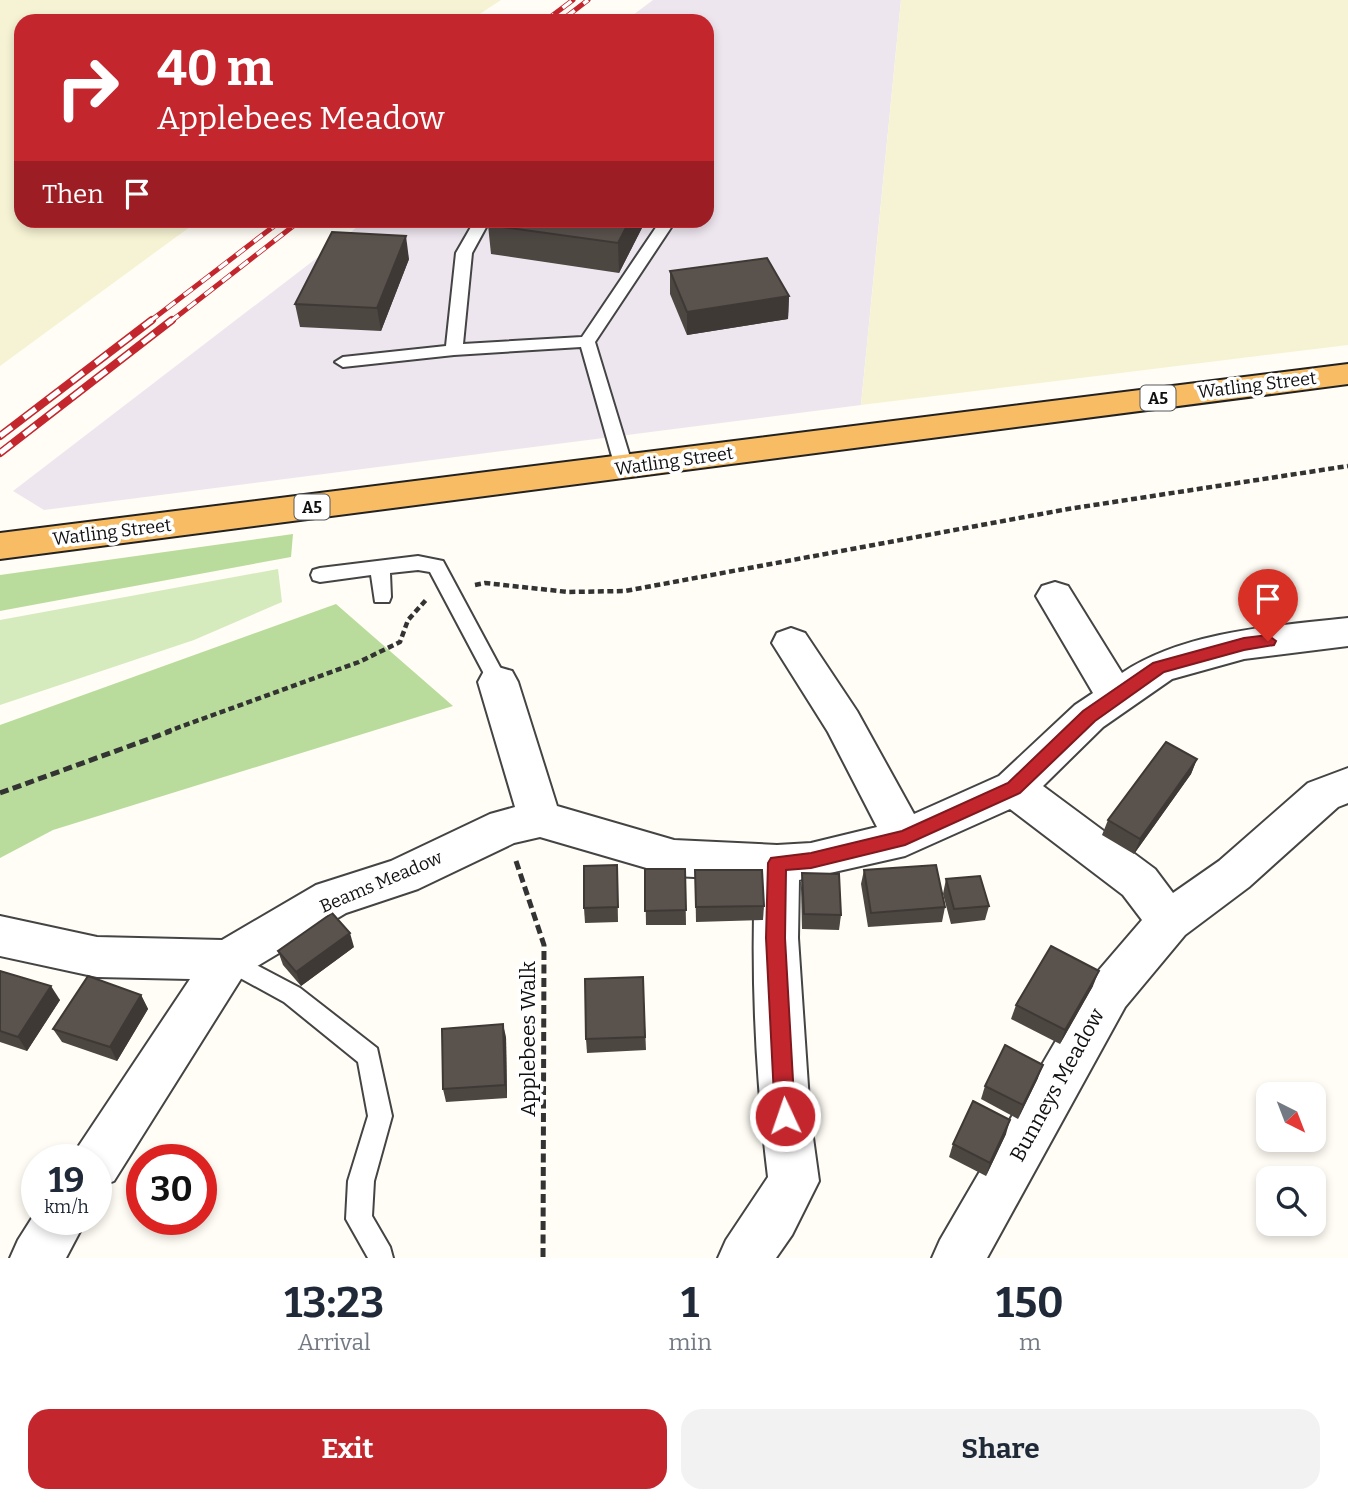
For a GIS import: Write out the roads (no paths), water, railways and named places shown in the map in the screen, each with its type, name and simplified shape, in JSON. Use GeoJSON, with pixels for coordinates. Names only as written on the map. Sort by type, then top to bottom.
{"type":"FeatureCollection","features":[{"type":"Feature","properties":{"kind":"highway","name":"Watling Street"},"geometry":{"type":"LineString","coordinates":[[0,546],[1348,374]]}},
{"type":"Feature","properties":{"kind":"street"},"geometry":{"type":"LineString","coordinates":[[1055,596],[1116,697]]}},
{"type":"Feature","properties":{"kind":"street"},"geometry":{"type":"LineString","coordinates":[[498,682],[523,823],[674,858],[777,863],[811,861],[905,838],[1014,788],[1089,716],[1159,668],[1244,644],[1348,632]]}},
{"type":"Feature","properties":{"kind":"street"},"geometry":{"type":"LineString","coordinates":[[791,643],[843,722],[905,838]]}},
{"type":"Feature","properties":{"kind":"street","name":"Bunneys Meadow"},"geometry":{"type":"LineString","coordinates":[[958,1258],[1109,992],[1169,921],[1234,874],[1322,795],[1348,785]]}},
{"type":"Feature","properties":{"kind":"street"},"geometry":{"type":"LineString","coordinates":[[1014,788],[1139,882],[1169,921]]}},
{"type":"Feature","properties":{"kind":"street","name":"Beams Meadow"},"geometry":{"type":"LineString","coordinates":[[109,1144],[228,960],[332,898],[402,876],[523,823]]}},
{"type":"Feature","properties":{"kind":"street"},"geometry":{"type":"LineString","coordinates":[[744,1258],[774,1217],[794,1181],[785,1116],[775,938],[777,863]]}},
{"type":"Feature","properties":{"kind":"street"},"geometry":{"type":"LineString","coordinates":[[0,936],[97,957],[228,960]]}},
{"type":"Feature","properties":{"kind":"street"},"geometry":{"type":"LineString","coordinates":[[36,1258],[51,1235]]}},
{"type":"Feature","properties":{"kind":"lane"},"geometry":{"type":"LineString","coordinates":[[454,350],[464,253],[478,228]]}},
{"type":"Feature","properties":{"kind":"lane"},"geometry":{"type":"LineString","coordinates":[[587,342],[664,228]]}},
{"type":"Feature","properties":{"kind":"lane"},"geometry":{"type":"LineString","coordinates":[[343,362],[454,350],[587,342]]}},
{"type":"Feature","properties":{"kind":"lane"},"geometry":{"type":"LineString","coordinates":[[587,342],[624,467]]}},
{"type":"Feature","properties":{"kind":"lane"},"geometry":{"type":"LineString","coordinates":[[320,575],[418,563],[436,566],[498,682]]}},
{"type":"Feature","properties":{"kind":"lane"},"geometry":{"type":"LineString","coordinates":[[380,568],[382,597]]}},
{"type":"Feature","properties":{"kind":"lane"},"geometry":{"type":"LineString","coordinates":[[228,960],[292,995],[369,1056],[380,1116],[361,1181],[359,1219],[381,1256]]}},
{"type":"Feature","properties":{"kind":"railway"},"geometry":{"type":"LineString","coordinates":[[554,14],[573,0]]}},
{"type":"Feature","properties":{"kind":"railway"},"geometry":{"type":"LineString","coordinates":[[570,14],[588,0]]}},
{"type":"Feature","properties":{"kind":"railway"},"geometry":{"type":"LineString","coordinates":[[149,322],[272,228]]}},
{"type":"Feature","properties":{"kind":"railway"},"geometry":{"type":"LineString","coordinates":[[170,322],[291,228]]}},
{"type":"Feature","properties":{"kind":"railway"},"geometry":{"type":"LineString","coordinates":[[0,436],[152,320]]}},
{"type":"Feature","properties":{"kind":"railway"},"geometry":{"type":"LineString","coordinates":[[0,453],[172,320]]}}]}
